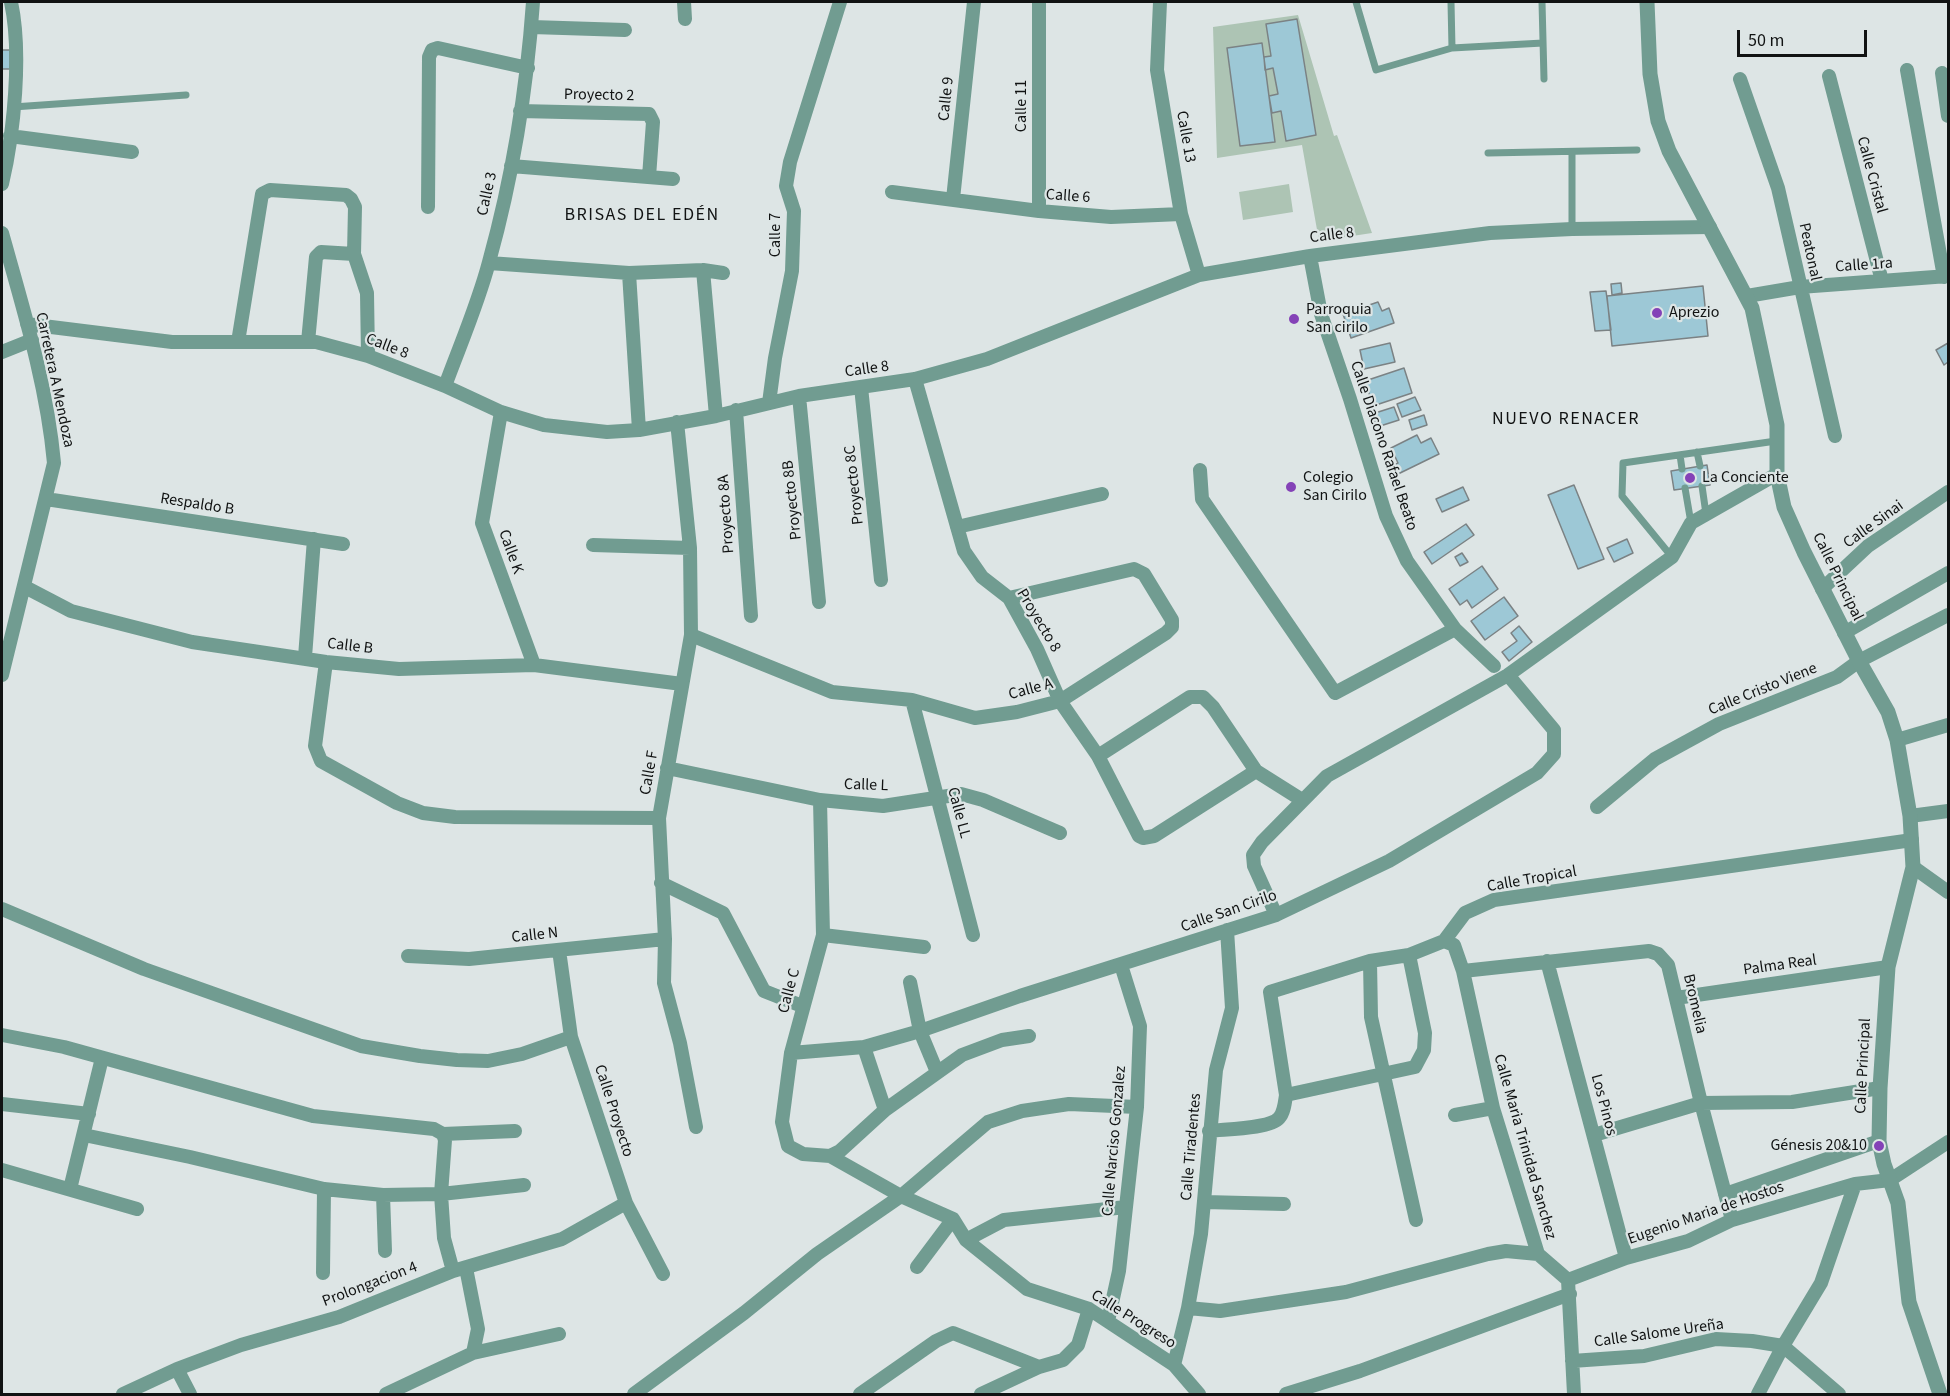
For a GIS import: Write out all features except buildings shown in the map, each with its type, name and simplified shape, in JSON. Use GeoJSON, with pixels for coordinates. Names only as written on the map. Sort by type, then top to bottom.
{"type":"FeatureCollection","features":[{"type":"Feature","properties":{"kind":"street"},"geometry":{"type":"LineString","coordinates":[[2,184],[9,155],[13,107],[16,38],[11,2]]}},
{"type":"Feature","properties":{"kind":"street","name":"Calle 3"},"geometry":{"type":"LineString","coordinates":[[445,386],[489,263],[511,166],[528,68],[533,2]]}},
{"type":"Feature","properties":{"kind":"street"},"geometry":{"type":"LineString","coordinates":[[684,2],[685,19]]}},
{"type":"Feature","properties":{"kind":"street","name":"Calle 7"},"geometry":{"type":"LineString","coordinates":[[769,403],[775,358],[792,271],[794,211],[786,186],[790,162],[840,2]]}},
{"type":"Feature","properties":{"kind":"street","name":"Calle 9"},"geometry":{"type":"LineString","coordinates":[[953,199],[974,2]]}},
{"type":"Feature","properties":{"kind":"street","name":"Calle 11"},"geometry":{"type":"LineString","coordinates":[[1039,2],[1039,211]]}},
{"type":"Feature","properties":{"kind":"street","name":"Calle 13"},"geometry":{"type":"LineString","coordinates":[[1160,2],[1156,70],[1181,214],[1199,275]]}},
{"type":"Feature","properties":{"kind":"street","name":"Calle Principal"},"geometry":{"type":"LineString","coordinates":[[1647,2],[1650,74],[1658,121],[1669,151],[1752,308],[1777,425],[1777,474],[1784,507],[1844,633],[1888,712],[1897,740],[1910,816],[1913,867],[1888,967],[1879,1141],[1898,1203],[1909,1302],[1940,1395]]}},
{"type":"Feature","properties":{"kind":"street"},"geometry":{"type":"LineString","coordinates":[[531,27],[625,30]]}},
{"type":"Feature","properties":{"kind":"street"},"geometry":{"type":"LineString","coordinates":[[428,207],[429,57],[432,50],[438,48],[528,68]]}},
{"type":"Feature","properties":{"kind":"street"},"geometry":{"type":"LineString","coordinates":[[1907,70],[1946,276]]}},
{"type":"Feature","properties":{"kind":"street"},"geometry":{"type":"LineString","coordinates":[[1942,73],[1948,116]]}},
{"type":"Feature","properties":{"kind":"street","name":"Calle Cristal"},"geometry":{"type":"LineString","coordinates":[[1829,76],[1882,281]]}},
{"type":"Feature","properties":{"kind":"street","name":"Peatonal"},"geometry":{"type":"LineString","coordinates":[[1740,79],[1778,188],[1835,436]]}},
{"type":"Feature","properties":{"kind":"street","name":"Proyecto 2"},"geometry":{"type":"LineString","coordinates":[[520,111],[649,114],[653,122],[649,177]]}},
{"type":"Feature","properties":{"kind":"street"},"geometry":{"type":"LineString","coordinates":[[10,136],[132,152]]}},
{"type":"Feature","properties":{"kind":"street"},"geometry":{"type":"LineString","coordinates":[[511,166],[673,179]]}},
{"type":"Feature","properties":{"kind":"street"},"geometry":{"type":"LineString","coordinates":[[238,342],[262,194],[270,190],[345,195],[351,199],[355,207],[354,254],[367,293],[368,356]]}},
{"type":"Feature","properties":{"kind":"street","name":"Calle 6"},"geometry":{"type":"LineString","coordinates":[[892,192],[1039,211],[1111,217],[1181,214]]}},
{"type":"Feature","properties":{"kind":"street","name":"Calle 8"},"geometry":{"type":"LineString","coordinates":[[27,324],[172,342],[316,342],[368,356],[445,386],[501,412],[544,425],[607,432],[716,416],[799,396],[915,379],[987,358],[1199,275],[1310,256],[1490,233],[1710,227]]}},
{"type":"Feature","properties":{"kind":"street","name":"Carretera A Mendoza"},"geometry":{"type":"LineString","coordinates":[[2,233],[32,340],[52,437],[54,464],[2,675]]}},
{"type":"Feature","properties":{"kind":"street"},"geometry":{"type":"LineString","coordinates":[[308,342],[316,256],[321,252],[354,254]]}},
{"type":"Feature","properties":{"kind":"street","name":"Calle Diacono Rafael Beato"},"geometry":{"type":"LineString","coordinates":[[1310,256],[1321,314],[1386,516],[1407,561],[1455,629],[1494,666]]}},
{"type":"Feature","properties":{"kind":"street"},"geometry":{"type":"LineString","coordinates":[[489,263],[629,273],[703,270],[723,273]]}},
{"type":"Feature","properties":{"kind":"street"},"geometry":{"type":"LineString","coordinates":[[703,270],[716,416]]}},
{"type":"Feature","properties":{"kind":"street"},"geometry":{"type":"LineString","coordinates":[[629,273],[639,429]]}},
{"type":"Feature","properties":{"kind":"street","name":"Calle 1ra"},"geometry":{"type":"LineString","coordinates":[[1747,296],[1800,287],[1946,276]]}},
{"type":"Feature","properties":{"kind":"street"},"geometry":{"type":"LineString","coordinates":[[2,352],[32,340]]}},
{"type":"Feature","properties":{"kind":"street","name":"Proyecto 8"},"geometry":{"type":"LineString","coordinates":[[915,379],[963,551],[981,577],[1009,598],[1037,649],[1060,701],[1098,756],[1136,832],[1143,838],[1154,836],[1256,771]]}},
{"type":"Feature","properties":{"kind":"street","name":"Proyecto 8C"},"geometry":{"type":"LineString","coordinates":[[861,387],[881,580]]}},
{"type":"Feature","properties":{"kind":"street","name":"Proyecto 8B"},"geometry":{"type":"LineString","coordinates":[[799,396],[819,602]]}},
{"type":"Feature","properties":{"kind":"street","name":"Proyecto 8A"},"geometry":{"type":"LineString","coordinates":[[736,410],[751,616]]}},
{"type":"Feature","properties":{"kind":"street","name":"Calle K"},"geometry":{"type":"LineString","coordinates":[[501,412],[482,523],[534,665]]}},
{"type":"Feature","properties":{"kind":"street","name":"Calle F"},"geometry":{"type":"LineString","coordinates":[[677,422],[690,548],[691,635],[659,818],[665,939],[664,983],[680,1043],[696,1127]]}},
{"type":"Feature","properties":{"kind":"street"},"geometry":{"type":"LineString","coordinates":[[1200,470],[1202,499],[1335,693],[1455,629]]}},
{"type":"Feature","properties":{"kind":"street"},"geometry":{"type":"LineString","coordinates":[[1276,915],[1254,866],[1253,855],[1262,842],[1328,776],[1508,675],[1672,557],[1691,523],[1777,474]]}},
{"type":"Feature","properties":{"kind":"street","name":"Calle Sinai"},"geometry":{"type":"LineString","coordinates":[[1822,589],[1868,546],[1948,492]]}},
{"type":"Feature","properties":{"kind":"street"},"geometry":{"type":"LineString","coordinates":[[957,527],[1102,494]]}},
{"type":"Feature","properties":{"kind":"street","name":"Respaldo B"},"geometry":{"type":"LineString","coordinates":[[46,499],[343,544]]}},
{"type":"Feature","properties":{"kind":"street"},"geometry":{"type":"LineString","coordinates":[[305,657],[314,539]]}},
{"type":"Feature","properties":{"kind":"street"},"geometry":{"type":"LineString","coordinates":[[593,545],[690,548]]}},
{"type":"Feature","properties":{"kind":"street","name":"Calle A"},"geometry":{"type":"LineString","coordinates":[[691,635],[832,692],[912,699],[975,718],[1017,712],[1060,701],[1172,627],[1172,620],[1144,573],[1134,569],[1009,598]]}},
{"type":"Feature","properties":{"kind":"street"},"geometry":{"type":"LineString","coordinates":[[1844,633],[1948,573]]}},
{"type":"Feature","properties":{"kind":"street","name":"Calle B"},"geometry":{"type":"LineString","coordinates":[[25,586],[71,611],[139,629],[192,642],[305,657],[326,662],[399,669],[534,665],[682,684]]}},
{"type":"Feature","properties":{"kind":"street","name":"Calle Cristo Viene"},"geometry":{"type":"LineString","coordinates":[[1597,807],[1655,759],[1719,724],[1837,677],[1859,661],[1948,615]]}},
{"type":"Feature","properties":{"kind":"street"},"geometry":{"type":"LineString","coordinates":[[326,662],[315,746],[321,761],[398,803],[423,813],[455,817],[659,818]]}},
{"type":"Feature","properties":{"kind":"street","name":"Calle San Cirilo"},"geometry":{"type":"LineString","coordinates":[[791,1053],[864,1047],[920,1031],[1020,996],[1276,915],[1389,861],[1537,773],[1554,754],[1554,730],[1508,675]]}},
{"type":"Feature","properties":{"kind":"street"},"geometry":{"type":"LineString","coordinates":[[1098,756],[1190,697],[1203,697],[1214,707],[1256,771],[1302,800]]}},
{"type":"Feature","properties":{"kind":"street","name":"Calle LL"},"geometry":{"type":"LineString","coordinates":[[912,699],[973,935]]}},
{"type":"Feature","properties":{"kind":"street"},"geometry":{"type":"LineString","coordinates":[[1897,740],[1948,725]]}},
{"type":"Feature","properties":{"kind":"street","name":"Calle L"},"geometry":{"type":"LineString","coordinates":[[667,768],[820,800],[883,806],[961,794],[983,800],[1060,833]]}},
{"type":"Feature","properties":{"kind":"street","name":"Calle C"},"geometry":{"type":"LineString","coordinates":[[820,800],[823,935],[791,1053],[782,1122],[788,1146],[803,1154],[830,1156]]}},
{"type":"Feature","properties":{"kind":"street"},"geometry":{"type":"LineString","coordinates":[[1910,816],[1948,811]]}},
{"type":"Feature","properties":{"kind":"street","name":"Calle Tropical"},"geometry":{"type":"LineString","coordinates":[[1444,941],[1465,913],[1494,900],[1912,840]]}},
{"type":"Feature","properties":{"kind":"street"},"geometry":{"type":"LineString","coordinates":[[1913,867],[1948,892]]}},
{"type":"Feature","properties":{"kind":"street"},"geometry":{"type":"LineString","coordinates":[[661,883],[723,913],[764,991],[802,1006]]}},
{"type":"Feature","properties":{"kind":"street"},"geometry":{"type":"LineString","coordinates":[[2,909],[144,969],[361,1046],[439,1058],[488,1061],[522,1054],[571,1037]]}},
{"type":"Feature","properties":{"kind":"street","name":"Calle Tiradentes"},"geometry":{"type":"LineString","coordinates":[[1174,1365],[1188,1308],[1205,1202],[1209,1131],[1216,1070],[1232,1008],[1227,930]]}},
{"type":"Feature","properties":{"kind":"street"},"geometry":{"type":"LineString","coordinates":[[823,935],[924,946]]}},
{"type":"Feature","properties":{"kind":"street","name":"Calle N"},"geometry":{"type":"LineString","coordinates":[[408,956],[469,959],[665,939]]}},
{"type":"Feature","properties":{"kind":"street"},"geometry":{"type":"LineString","coordinates":[[1209,1131],[1269,1125],[1279,1118],[1286,1095],[1270,992],[1370,962],[1409,955],[1444,941]]}},
{"type":"Feature","properties":{"kind":"street","name":"Calle Maria Trinidad Sanchez"},"geometry":{"type":"LineString","coordinates":[[1444,941],[1454,945],[1463,971],[1493,1108],[1538,1254],[1569,1287]]}},
{"type":"Feature","properties":{"kind":"street","name":"Calle Proyecto"},"geometry":{"type":"LineString","coordinates":[[559,950],[571,1037],[626,1203],[663,1274]]}},
{"type":"Feature","properties":{"kind":"street","name":"Bromelia"},"geometry":{"type":"LineString","coordinates":[[1463,971],[1649,951],[1658,954],[1668,965],[1701,1104],[1732,1220]]}},
{"type":"Feature","properties":{"kind":"street"},"geometry":{"type":"LineString","coordinates":[[1286,1095],[1415,1067],[1424,1050],[1425,1033],[1409,955]]}},
{"type":"Feature","properties":{"kind":"street","name":"Los Pinos"},"geometry":{"type":"LineString","coordinates":[[1547,961],[1626,1258]]}},
{"type":"Feature","properties":{"kind":"street"},"geometry":{"type":"LineString","coordinates":[[1370,962],[1371,1017],[1416,1220]]}},
{"type":"Feature","properties":{"kind":"street","name":"Calle Narciso Gonzalez"},"geometry":{"type":"LineString","coordinates":[[1108,1321],[1119,1272],[1137,1107],[1140,1026],[1121,965]]}},
{"type":"Feature","properties":{"kind":"street","name":"Palma Real"},"geometry":{"type":"LineString","coordinates":[[1676,998],[1888,967]]}},
{"type":"Feature","properties":{"kind":"street"},"geometry":{"type":"LineString","coordinates":[[910,982],[920,1031],[937,1072]]}},
{"type":"Feature","properties":{"kind":"street"},"geometry":{"type":"LineString","coordinates":[[2,1035],[64,1047],[313,1116],[434,1129],[443,1134],[515,1131]]}},
{"type":"Feature","properties":{"kind":"street"},"geometry":{"type":"LineString","coordinates":[[830,1156],[840,1151],[885,1110],[962,1055],[1002,1040],[1029,1036]]}},
{"type":"Feature","properties":{"kind":"street"},"geometry":{"type":"LineString","coordinates":[[864,1047],[885,1110]]}},
{"type":"Feature","properties":{"kind":"street"},"geometry":{"type":"LineString","coordinates":[[70,1189],[102,1058]]}},
{"type":"Feature","properties":{"kind":"street"},"geometry":{"type":"LineString","coordinates":[[1594,1135],[1701,1104],[1792,1102],[1880,1088]]}},
{"type":"Feature","properties":{"kind":"street"},"geometry":{"type":"LineString","coordinates":[[2,1104],[89,1114]]}},
{"type":"Feature","properties":{"kind":"street"},"geometry":{"type":"LineString","coordinates":[[634,1395],[744,1313],[817,1254],[901,1196],[988,1122],[1022,1111],[1069,1104],[1137,1107]]}},
{"type":"Feature","properties":{"kind":"street"},"geometry":{"type":"LineString","coordinates":[[1455,1115],[1493,1108]]}},
{"type":"Feature","properties":{"kind":"street"},"geometry":{"type":"LineString","coordinates":[[443,1134],[445,1140],[441,1194],[444,1238],[459,1269],[478,1329],[473,1353]]}},
{"type":"Feature","properties":{"kind":"street"},"geometry":{"type":"LineString","coordinates":[[84,1135],[190,1157],[324,1189],[382,1195],[441,1194],[524,1185]]}},
{"type":"Feature","properties":{"kind":"street"},"geometry":{"type":"LineString","coordinates":[[1725,1194],[1879,1141]]}},
{"type":"Feature","properties":{"kind":"street"},"geometry":{"type":"LineString","coordinates":[[1758,1395],[1783,1346],[1821,1283],[1855,1184],[1890,1180],[1948,1142]]}},
{"type":"Feature","properties":{"kind":"street"},"geometry":{"type":"LineString","coordinates":[[830,1156],[901,1196],[952,1219],[916,1267]]}},
{"type":"Feature","properties":{"kind":"street"},"geometry":{"type":"LineString","coordinates":[[2,1170],[137,1209]]}},
{"type":"Feature","properties":{"kind":"street","name":"Eugenio Maria de Hostos"},"geometry":{"type":"LineString","coordinates":[[1286,1395],[1360,1371],[1569,1287],[1626,1258],[1688,1241],[1732,1220],[1855,1184]]}},
{"type":"Feature","properties":{"kind":"street"},"geometry":{"type":"LineString","coordinates":[[323,1273],[324,1189]]}},
{"type":"Feature","properties":{"kind":"street"},"geometry":{"type":"LineString","coordinates":[[382,1195],[385,1251]]}},
{"type":"Feature","properties":{"kind":"street"},"geometry":{"type":"LineString","coordinates":[[1205,1202],[1284,1204]]}},
{"type":"Feature","properties":{"kind":"street","name":"Prolongacion 4"},"geometry":{"type":"LineString","coordinates":[[123,1395],[177,1370],[241,1345],[339,1317],[459,1269],[562,1239],[626,1203]]}},
{"type":"Feature","properties":{"kind":"street"},"geometry":{"type":"LineString","coordinates":[[966,1240],[1004,1220],[1126,1207]]}},
{"type":"Feature","properties":{"kind":"street","name":"Calle Progreso"},"geometry":{"type":"LineString","coordinates":[[952,1219],[966,1240],[1027,1289],[1089,1309],[1174,1365],[1199,1395]]}},
{"type":"Feature","properties":{"kind":"street"},"geometry":{"type":"LineString","coordinates":[[1188,1308],[1220,1311],[1346,1293],[1488,1254],[1506,1251],[1538,1254]]}},
{"type":"Feature","properties":{"kind":"street"},"geometry":{"type":"LineString","coordinates":[[1569,1287],[1574,1395]]}},
{"type":"Feature","properties":{"kind":"street"},"geometry":{"type":"LineString","coordinates":[[981,1395],[1039,1367],[1063,1360],[1078,1345],[1089,1309]]}},
{"type":"Feature","properties":{"kind":"street"},"geometry":{"type":"LineString","coordinates":[[860,1395],[936,1341],[953,1333],[1039,1367]]}},
{"type":"Feature","properties":{"kind":"street"},"geometry":{"type":"LineString","coordinates":[[386,1395],[473,1353],[559,1334]]}},
{"type":"Feature","properties":{"kind":"street","name":"Calle Salome Ureña"},"geometry":{"type":"LineString","coordinates":[[1572,1361],[1644,1356],[1716,1340],[1752,1341],[1783,1346]]}},
{"type":"Feature","properties":{"kind":"street"},"geometry":{"type":"LineString","coordinates":[[1783,1346],[1839,1395]]}},
{"type":"Feature","properties":{"kind":"street"},"geometry":{"type":"LineString","coordinates":[[177,1370],[190,1395]]}},
{"type":"Feature","properties":{"kind":"lane"},"geometry":{"type":"LineString","coordinates":[[1356,2],[1376,70],[1452,48],[1543,43]]}},
{"type":"Feature","properties":{"kind":"lane"},"geometry":{"type":"LineString","coordinates":[[1451,2],[1452,48]]}},
{"type":"Feature","properties":{"kind":"lane"},"geometry":{"type":"LineString","coordinates":[[1542,2],[1544,79]]}},
{"type":"Feature","properties":{"kind":"lane"},"geometry":{"type":"LineString","coordinates":[[13,107],[186,95]]}},
{"type":"Feature","properties":{"kind":"lane"},"geometry":{"type":"LineString","coordinates":[[1488,153],[1637,150]]}},
{"type":"Feature","properties":{"kind":"lane"},"geometry":{"type":"LineString","coordinates":[[1572,152],[1572,229]]}},
{"type":"Feature","properties":{"kind":"lane"},"geometry":{"type":"LineString","coordinates":[[1672,557],[1622,496],[1623,463],[1776,441]]}},
{"type":"Feature","properties":{"kind":"lane"},"geometry":{"type":"LineString","coordinates":[[1697,452],[1700,466]]}},
{"type":"Feature","properties":{"kind":"lane"},"geometry":{"type":"LineString","coordinates":[[1680,454],[1682,469]]}},
{"type":"Feature","properties":{"kind":"lane"},"geometry":{"type":"LineString","coordinates":[[1702,486],[1706,514]]}},
{"type":"Feature","properties":{"kind":"lane"},"geometry":{"type":"LineString","coordinates":[[1685,488],[1691,523]]}},
{"type":"Feature","properties":{"kind":"green space"},"geometry":{"type":"Polygon","coordinates":[[[1298,15],[1334,136],[1337,135],[1372,233],[1319,241],[1302,145],[1217,158],[1213,27],[1298,15]]]}},
{"type":"Feature","properties":{"kind":"green space"},"geometry":{"type":"Polygon","coordinates":[[[1289,184],[1293,212],[1243,220],[1239,192],[1289,184]]]}},
{"type":"Feature","properties":{"kind":"place","name":"Aprezio"},"geometry":{"type":"Point","coordinates":[1657,313]}},
{"type":"Feature","properties":{"kind":"place","name":"Parroquia San cirilo"},"geometry":{"type":"Point","coordinates":[1294,319]}},
{"type":"Feature","properties":{"kind":"place","name":"La Conciente"},"geometry":{"type":"Point","coordinates":[1690,478]}},
{"type":"Feature","properties":{"kind":"place","name":"Colegio San Cirilo"},"geometry":{"type":"Point","coordinates":[1291,487]}},
{"type":"Feature","properties":{"kind":"place","name":"Génesis 20&10"},"geometry":{"type":"Point","coordinates":[1879,1146]}},
{"type":"Feature","properties":{"kind":"district","name":"BRISAS DEL EDÉN"},"geometry":{"type":"Point","coordinates":[642,216]}},
{"type":"Feature","properties":{"kind":"district","name":"NUEVO RENACER"},"geometry":{"type":"Point","coordinates":[1566,420]}}]}
